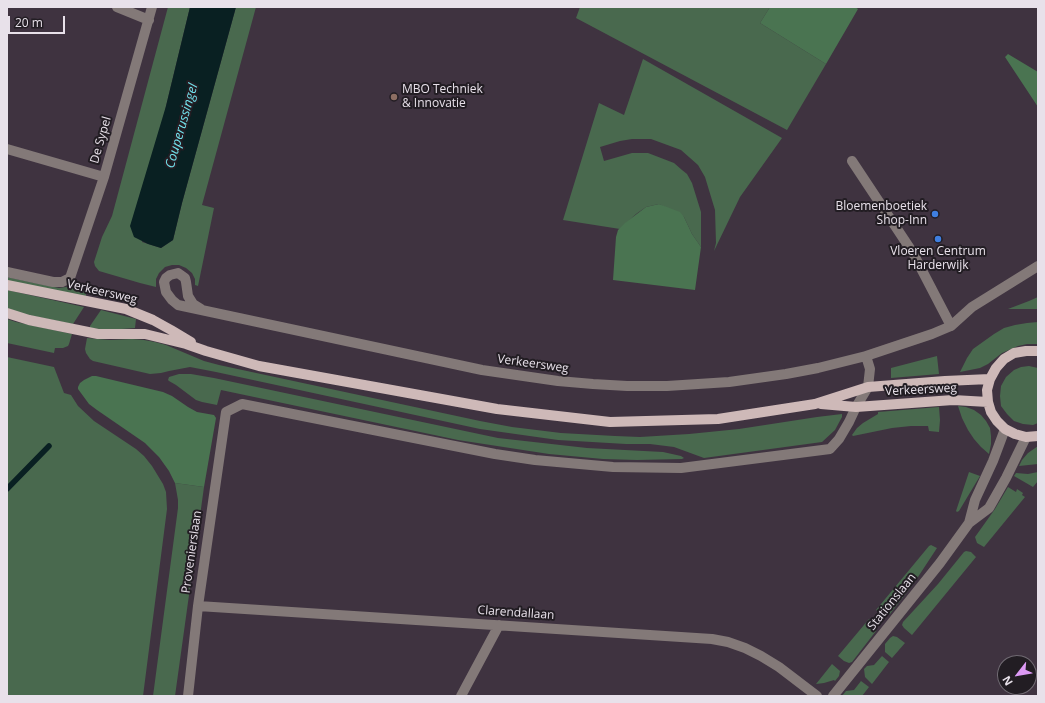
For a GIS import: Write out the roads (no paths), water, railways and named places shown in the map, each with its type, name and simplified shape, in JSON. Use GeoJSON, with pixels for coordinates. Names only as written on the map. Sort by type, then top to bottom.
{"type":"FeatureCollection","features":[{"type":"Feature","properties":{"kind":"main road","name":"Verkeersweg"},"geometry":{"type":"LineString","coordinates":[[7,285],[126,309],[153,320],[206,351]]}},
{"type":"Feature","properties":{"kind":"main road","name":"Verkeersweg"},"geometry":{"type":"LineString","coordinates":[[7,313],[28,320],[98,334],[132,334],[152,336],[186,344],[259,366],[498,409],[610,422],[718,419],[815,404],[868,387],[990,378]]}},
{"type":"Feature","properties":{"kind":"main road"},"geometry":{"type":"LineString","coordinates":[[1038,351],[1014,353],[1004,359],[990,378],[987,390],[991,412],[1005,429],[1026,437],[1038,436]]}},
{"type":"Feature","properties":{"kind":"main road","name":"Verkeersweg"},"geometry":{"type":"LineString","coordinates":[[815,404],[856,406],[953,400],[988,402]]}},
{"type":"Feature","properties":{"kind":"street"},"geometry":{"type":"LineString","coordinates":[[117,7],[149,20]]}},
{"type":"Feature","properties":{"kind":"street","name":"De Sypel"},"geometry":{"type":"LineString","coordinates":[[7,272],[53,282],[62,282],[70,278],[104,177],[152,7]]}},
{"type":"Feature","properties":{"kind":"street"},"geometry":{"type":"LineString","coordinates":[[7,149],[104,177]]}},
{"type":"Feature","properties":{"kind":"street"},"geometry":{"type":"LineString","coordinates":[[852,161],[913,254],[951,326]]}},
{"type":"Feature","properties":{"kind":"street","name":"Verkeersweg"},"geometry":{"type":"LineString","coordinates":[[201,309],[213,313],[482,370],[558,382],[627,386],[667,386],[728,382],[786,374],[866,356],[932,334],[951,326],[972,307],[1038,266]]}},
{"type":"Feature","properties":{"kind":"street","name":"Verkeersweg"},"geometry":{"type":"LineString","coordinates":[[226,412],[242,404],[495,454],[535,460],[613,467],[674,468],[701,466],[830,450],[846,428],[856,406],[868,387],[870,369],[866,356]]}},
{"type":"Feature","properties":{"kind":"street","name":"Provenierslaan"},"geometry":{"type":"LineString","coordinates":[[188,696],[198,606],[226,412]]}},
{"type":"Feature","properties":{"kind":"street","name":"Stationslaan"},"geometry":{"type":"LineString","coordinates":[[969,523],[975,500],[993,461],[1005,429]]}},
{"type":"Feature","properties":{"kind":"street","name":"Stationslaan"},"geometry":{"type":"LineString","coordinates":[[833,696],[940,563],[969,523],[989,508],[1006,478],[1026,437]]}},
{"type":"Feature","properties":{"kind":"street","name":"Clarendallaan"},"geometry":{"type":"LineString","coordinates":[[198,606],[712,639],[745,648],[761,656],[779,667],[818,696]]}},
{"type":"Feature","properties":{"kind":"street"},"geometry":{"type":"LineString","coordinates":[[461,696],[499,625]]}},
{"type":"Feature","properties":{"kind":"water","name":"Couperussingel"},"geometry":{"type":"Polygon","coordinates":[[[190,7],[236,7],[173,240],[161,248],[148,244],[134,237],[130,226],[166,106],[190,7]]]}},
{"type":"Feature","properties":{"kind":"waterway","name":"De Sypel"},"geometry":{"type":"LineString","coordinates":[[7,489],[49,446]]}},
{"type":"Feature","properties":{"kind":"place","name":"MBO Techniek & Innovatie"},"geometry":{"type":"Point","coordinates":[394,97]}},
{"type":"Feature","properties":{"kind":"place","name":"Bloemenboetiek Shop-Inn"},"geometry":{"type":"Point","coordinates":[935,214]}},
{"type":"Feature","properties":{"kind":"place","name":"Vloeren Centrum Harderwijk"},"geometry":{"type":"Point","coordinates":[938,239]}}]}
